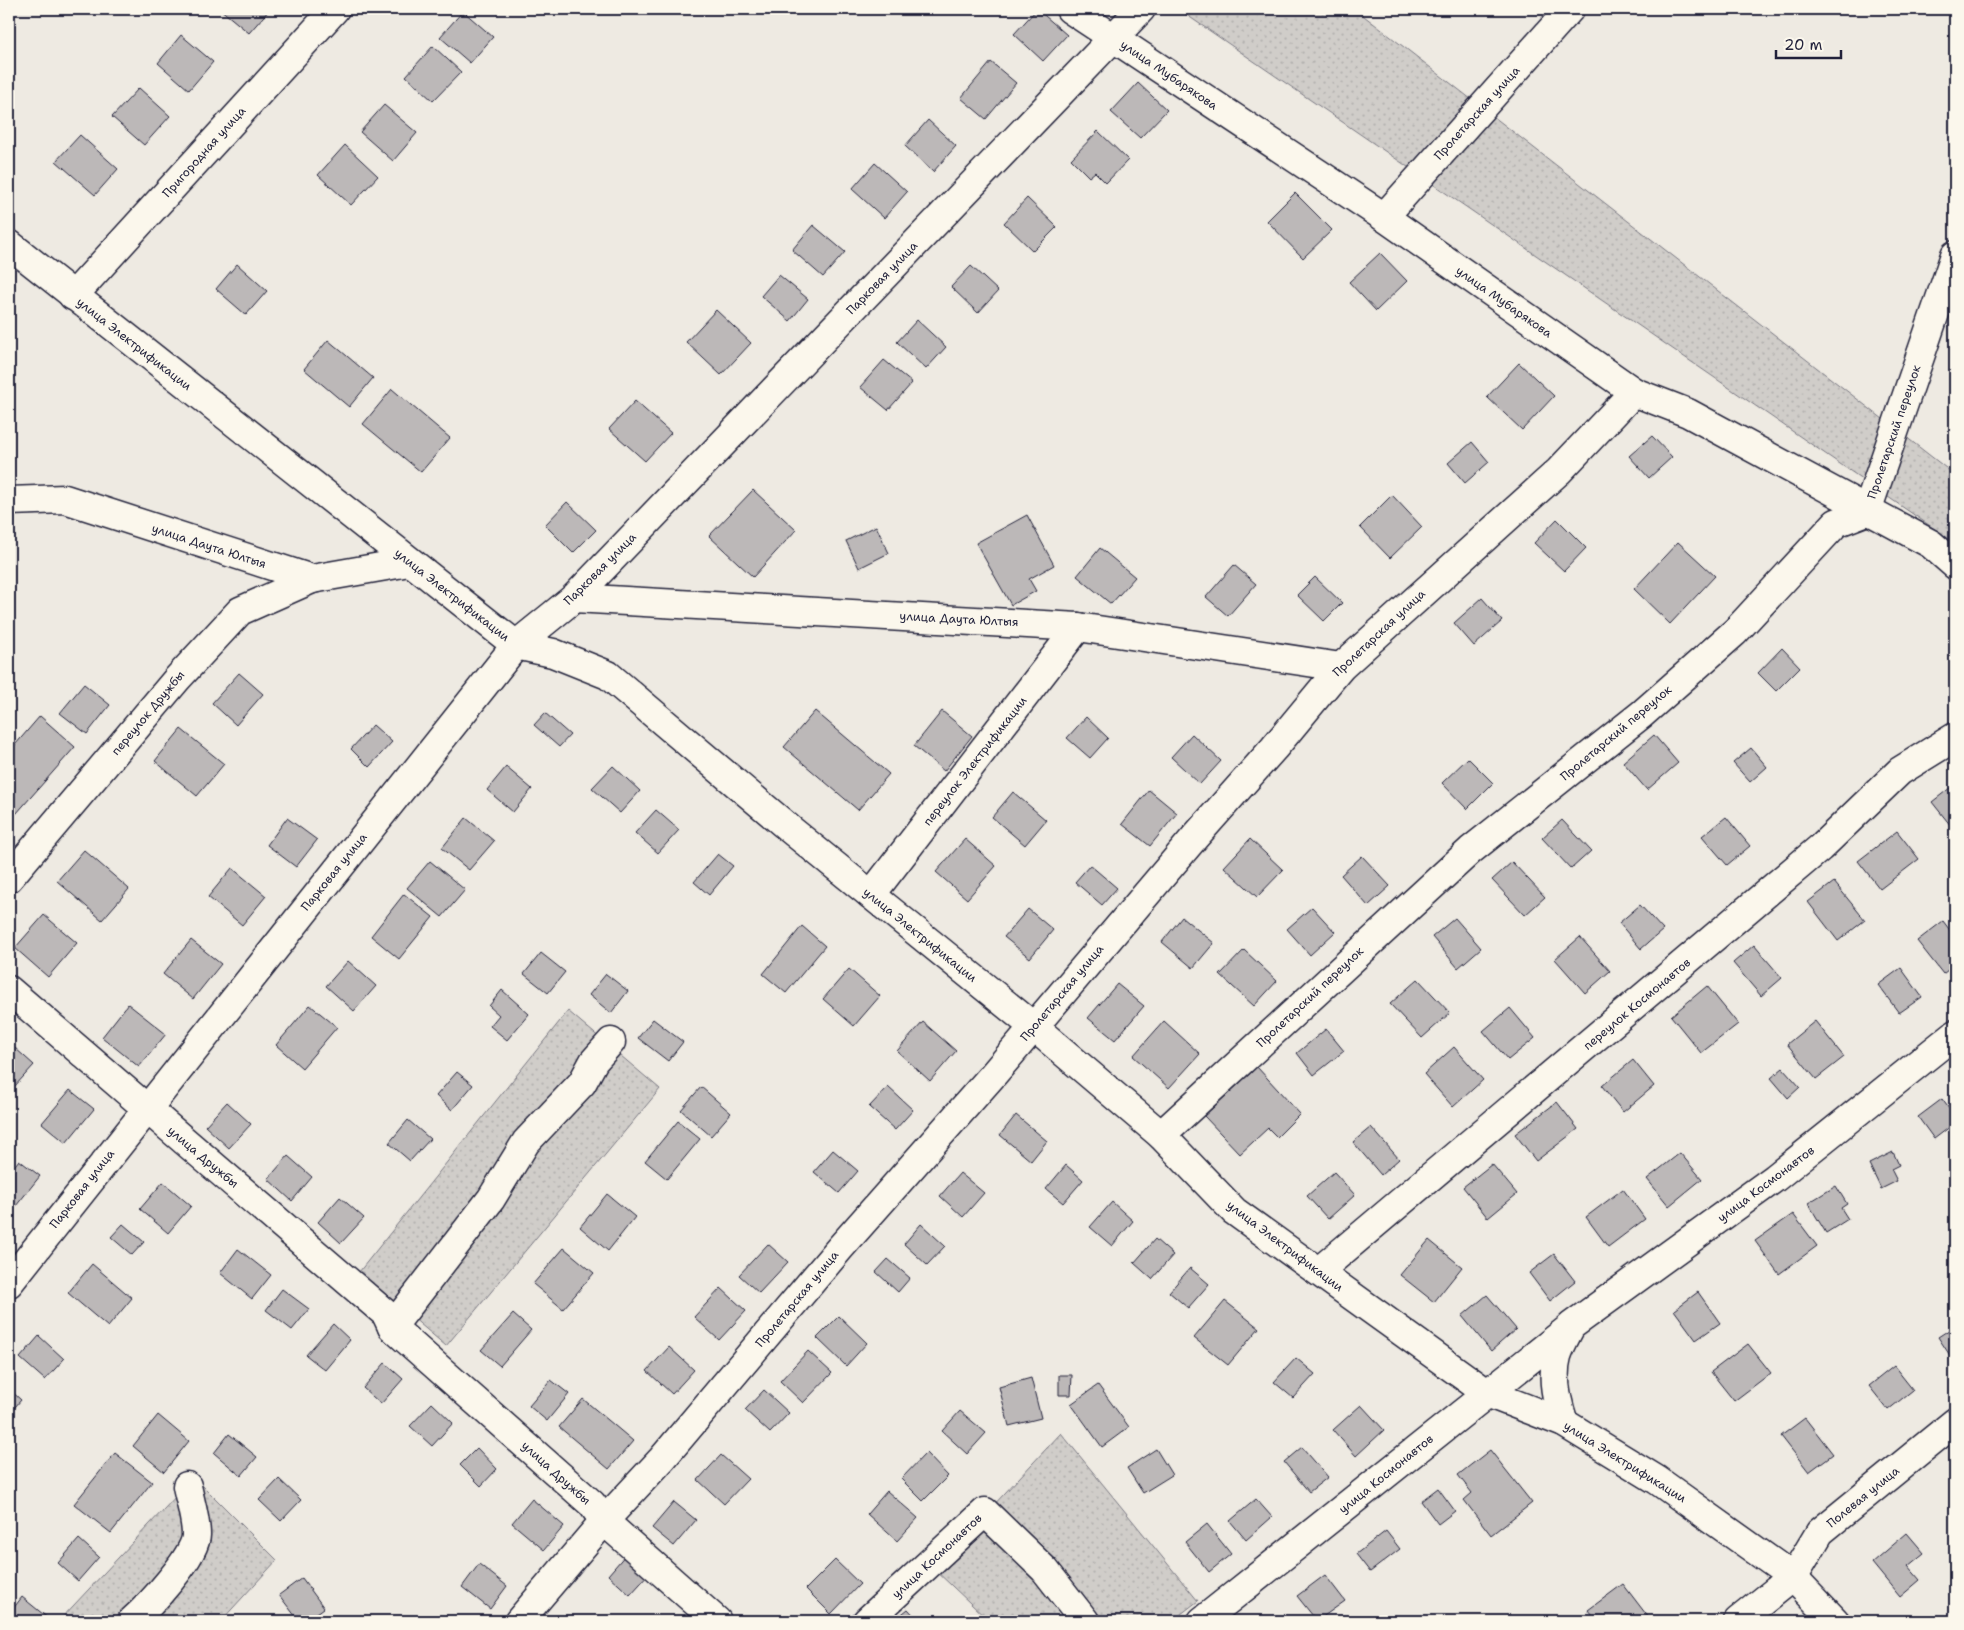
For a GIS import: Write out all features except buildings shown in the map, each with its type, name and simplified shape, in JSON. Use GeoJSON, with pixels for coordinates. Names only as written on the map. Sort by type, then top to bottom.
{"type":"FeatureCollection","features":[{"type":"Feature","properties":{"kind":"street","name":"Пригородная улица"},"geometry":{"type":"LineString","coordinates":[[72,296],[335,9]]}},
{"type":"Feature","properties":{"kind":"street","name":"улица Мубарякова"},"geometry":{"type":"LineString","coordinates":[[1070,9],[1384,217],[1634,392],[1688,413],[1931,544],[1955,564]]}},
{"type":"Feature","properties":{"kind":"street","name":"Парковая улица"},"geometry":{"type":"LineString","coordinates":[[9,1283],[516,645],[574,598],[1141,9]]}},
{"type":"Feature","properties":{"kind":"street","name":"Пролетарская улица"},"geometry":{"type":"LineString","coordinates":[[1384,217],[1570,9]]}},
{"type":"Feature","properties":{"kind":"street","name":"улица Электрификации"},"geometry":{"type":"LineString","coordinates":[[9,244],[72,296],[516,645],[553,653],[608,675],[871,895],[1034,1027],[1161,1135],[1234,1211],[1487,1393],[1564,1423],[1657,1480],[1793,1577],[1835,1621]]}},
{"type":"Feature","properties":{"kind":"street","name":"Пролетарский переулок"},"geometry":{"type":"LineString","coordinates":[[1161,1135],[1471,850],[1634,720],[1734,632],[1836,523],[1867,510],[1955,255]]}},
{"type":"Feature","properties":{"kind":"street","name":"Пролетарская улица"},"geometry":{"type":"LineString","coordinates":[[519,1621],[604,1521],[662,1459],[840,1248],[1034,1027],[1195,837],[1274,748],[1340,667],[1558,471],[1634,392]]}},
{"type":"Feature","properties":{"kind":"street","name":"улица Даута Юлтыя"},"geometry":{"type":"LineString","coordinates":[[9,501],[65,499],[312,579],[409,562]]}},
{"type":"Feature","properties":{"kind":"street","name":"переулок Дружбы"},"geometry":{"type":"LineString","coordinates":[[9,878],[177,679],[240,610],[312,579]]}},
{"type":"Feature","properties":{"kind":"street","name":"улица Даута Юлтыя"},"geometry":{"type":"LineString","coordinates":[[574,598],[1078,627],[1340,667]]}},
{"type":"Feature","properties":{"kind":"street","name":"переулок Электрификации"},"geometry":{"type":"LineString","coordinates":[[871,895],[1078,627]]}},
{"type":"Feature","properties":{"kind":"street","name":"переулок Космонавтов"},"geometry":{"type":"LineString","coordinates":[[1318,1272],[1820,848],[1900,772],[1955,737]]}},
{"type":"Feature","properties":{"kind":"street","name":"улица Дружбы"},"geometry":{"type":"LineString","coordinates":[[9,990],[386,1314],[392,1327],[592,1504],[604,1521],[717,1621]]}},
{"type":"Feature","properties":{"kind":"street","name":"улица Космонавтов"},"geometry":{"type":"LineString","coordinates":[[1202,1621],[1571,1326],[1775,1178],[1955,1034]]}},
{"type":"Feature","properties":{"kind":"street"},"geometry":{"type":"LineString","coordinates":[[392,1327],[491,1199],[526,1142],[582,1083],[594,1061],[611,1042]]}},
{"type":"Feature","properties":{"kind":"street","name":"улица Космонавтов"},"geometry":{"type":"LineString","coordinates":[[1564,1423],[1557,1402],[1554,1376],[1557,1356],[1571,1326]]}},
{"type":"Feature","properties":{"kind":"street","name":"Полевая улица"},"geometry":{"type":"LineString","coordinates":[[1738,1621],[1793,1577],[1820,1532],[1955,1422]]}},
{"type":"Feature","properties":{"kind":"street"},"geometry":{"type":"LineString","coordinates":[[132,1621],[148,1607],[185,1560],[196,1536],[187,1486]]}},
{"type":"Feature","properties":{"kind":"street","name":"улица Космонавтов"},"geometry":{"type":"LineString","coordinates":[[867,1621],[985,1512],[1046,1570],[1084,1621]]}},
{"type":"Feature","properties":{"kind":"shaded area"},"geometry":{"type":"Polygon","coordinates":[[[1178,9],[1355,9],[1955,475],[1955,543],[1178,9]]]}},
{"type":"Feature","properties":{"kind":"shaded area"},"geometry":{"type":"Polygon","coordinates":[[[568,1011],[660,1089],[446,1346],[359,1272],[568,1011]]]}},
{"type":"Feature","properties":{"kind":"shaded area"},"geometry":{"type":"Polygon","coordinates":[[[1061,1433],[1198,1601],[1172,1621],[989,1621],[934,1569],[1061,1433]]]}},
{"type":"Feature","properties":{"kind":"shaded area"},"geometry":{"type":"Polygon","coordinates":[[[194,1477],[277,1560],[221,1621],[59,1621],[194,1477]]]}}]}
